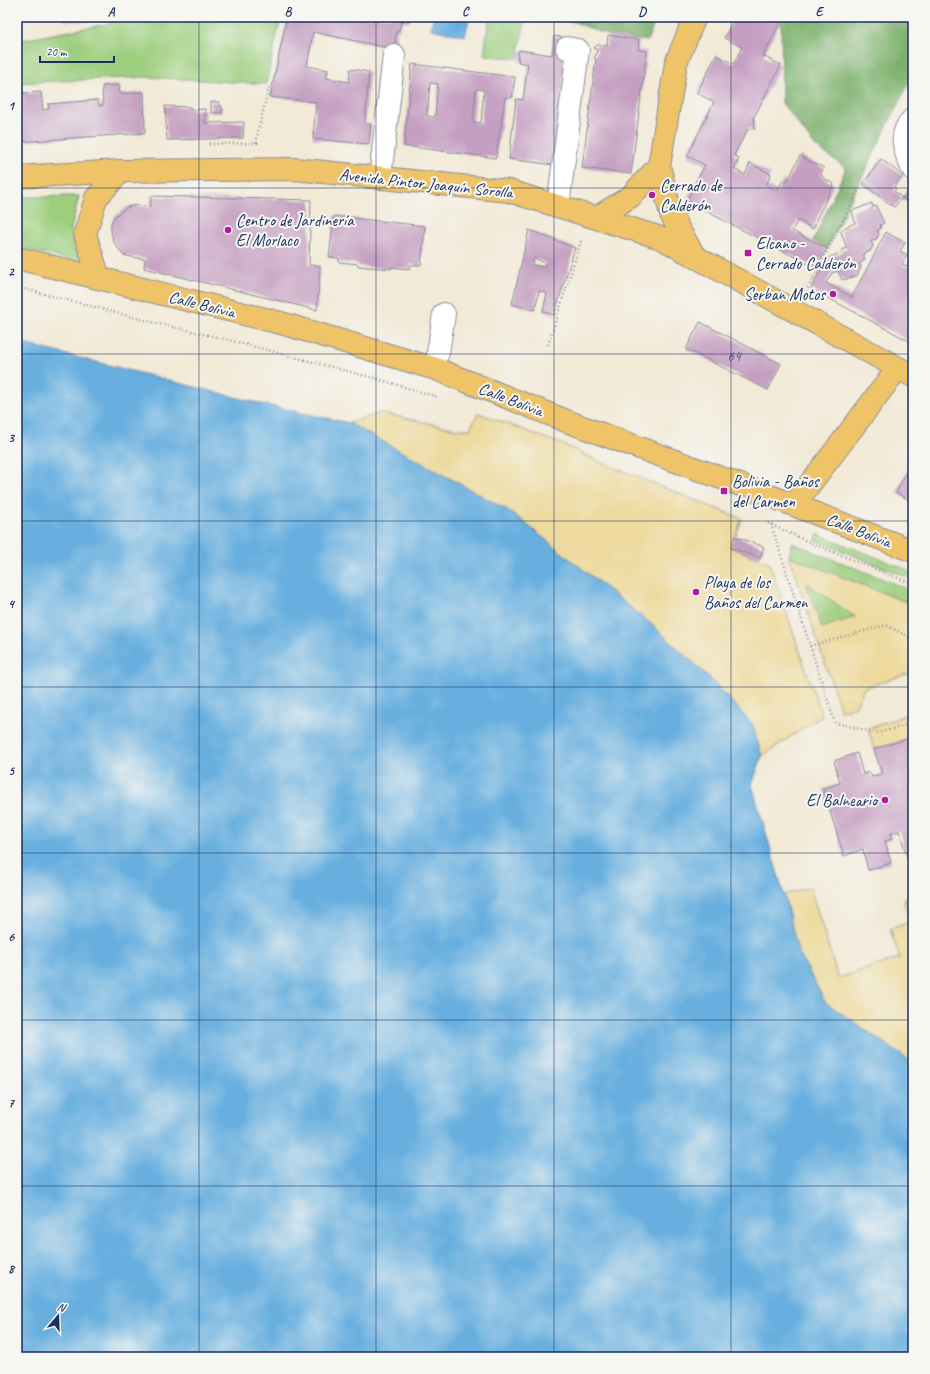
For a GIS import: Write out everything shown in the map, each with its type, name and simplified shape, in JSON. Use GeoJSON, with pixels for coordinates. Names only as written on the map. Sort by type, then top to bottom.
{"type":"FeatureCollection","features":[{"type":"Feature","properties":{"kind":"main road"},"geometry":{"type":"LineString","coordinates":[[694,17],[676,63],[659,166],[671,214],[694,256]]}},
{"type":"Feature","properties":{"kind":"main road"},"geometry":{"type":"LineString","coordinates":[[596,218],[630,198],[659,166]]}},
{"type":"Feature","properties":{"kind":"main road","name":"Avenida Pintor Joaquín Sorolla"},"geometry":{"type":"LineString","coordinates":[[17,177],[121,171],[295,169],[509,191],[661,238],[906,372]]}},
{"type":"Feature","properties":{"kind":"main road"},"geometry":{"type":"LineString","coordinates":[[99,278],[85,234],[96,198],[121,171]]}},
{"type":"Feature","properties":{"kind":"main road","name":"Calle Bolivia"},"geometry":{"type":"LineString","coordinates":[[17,258],[281,323],[436,369],[570,422],[913,551]]}},
{"type":"Feature","properties":{"kind":"main road"},"geometry":{"type":"LineString","coordinates":[[794,505],[906,372]]}},
{"type":"Feature","properties":{"kind":"street"},"geometry":{"type":"LineString","coordinates":[[558,206],[578,50],[567,48]]}},
{"type":"Feature","properties":{"kind":"street"},"geometry":{"type":"LineString","coordinates":[[380,178],[394,55]]}},
{"type":"Feature","properties":{"kind":"street"},"geometry":{"type":"LineString","coordinates":[[913,119],[904,134],[904,150],[913,169]]}},
{"type":"Feature","properties":{"kind":"street"},"geometry":{"type":"LineString","coordinates":[[438,353],[444,314]]}},
{"type":"Feature","properties":{"kind":"path"},"geometry":{"type":"LineString","coordinates":[[256,143],[269,87]]}},
{"type":"Feature","properties":{"kind":"path"},"geometry":{"type":"LineString","coordinates":[[808,288],[859,189]]}},
{"type":"Feature","properties":{"kind":"path"},"geometry":{"type":"LineString","coordinates":[[548,345],[581,241]]}},
{"type":"Feature","properties":{"kind":"path"},"geometry":{"type":"LineString","coordinates":[[17,287],[152,322],[230,340],[381,380],[441,398]]}},
{"type":"Feature","properties":{"kind":"path"},"geometry":{"type":"LineString","coordinates":[[764,521],[813,544],[913,584]]}},
{"type":"Feature","properties":{"kind":"path"},"geometry":{"type":"LineString","coordinates":[[770,524],[835,723],[878,733],[913,723]]}},
{"type":"Feature","properties":{"kind":"path"},"geometry":{"type":"LineString","coordinates":[[810,646],[886,625],[913,639]]}},
{"type":"Feature","properties":{"kind":"green space"},"geometry":{"type":"Polygon","coordinates":[[[143,17],[281,17],[266,84],[145,77],[17,83],[17,41],[143,17]]]}},
{"type":"Feature","properties":{"kind":"green space"},"geometry":{"type":"Polygon","coordinates":[[[489,17],[526,17],[517,59],[484,55],[489,17]]]}},
{"type":"Feature","properties":{"kind":"green space"},"geometry":{"type":"Polygon","coordinates":[[[535,17],[657,17],[647,41],[608,35],[574,22],[535,17]]]}},
{"type":"Feature","properties":{"kind":"green space"},"geometry":{"type":"Polygon","coordinates":[[[774,17],[913,17],[913,74],[827,248],[813,241],[846,168],[815,146],[782,103],[781,21],[774,17]]]}},
{"type":"Feature","properties":{"kind":"green space"},"geometry":{"type":"Polygon","coordinates":[[[79,196],[71,229],[81,263],[17,247],[17,197],[79,196]]]}},
{"type":"Feature","properties":{"kind":"green space"},"geometry":{"type":"Polygon","coordinates":[[[818,534],[913,572],[913,579],[815,540],[818,534]]]}},
{"type":"Feature","properties":{"kind":"green space"},"geometry":{"type":"Polygon","coordinates":[[[792,543],[913,591],[913,605],[789,556],[792,543]]]}},
{"type":"Feature","properties":{"kind":"green space"},"geometry":{"type":"Polygon","coordinates":[[[806,581],[855,617],[822,629],[806,581]]]}},
{"type":"Feature","properties":{"kind":"sand","name":"Playa de los Baños del Carmen"},"geometry":{"type":"Polygon","coordinates":[[[380,413],[457,429],[470,429],[478,413],[564,445],[598,461],[742,519],[731,548],[769,562],[822,716],[762,756],[752,724],[711,679],[650,623],[511,512],[349,423],[380,413]]]}},
{"type":"Feature","properties":{"kind":"sand"},"geometry":{"type":"Polygon","coordinates":[[[789,556],[913,605],[913,683],[910,673],[864,688],[856,706],[841,711],[789,556]],[[806,582],[822,628],[855,617],[806,582]]]}},
{"type":"Feature","properties":{"kind":"sand"},"geometry":{"type":"Polygon","coordinates":[[[913,712],[913,737],[874,749],[868,729],[913,712]]]}},
{"type":"Feature","properties":{"kind":"sand"},"geometry":{"type":"Polygon","coordinates":[[[810,887],[838,978],[900,958],[890,929],[910,922],[903,899],[913,895],[913,1063],[825,1002],[798,951],[784,895],[810,887]]]}},
{"type":"Feature","properties":{"kind":"water"},"geometry":{"type":"Polygon","coordinates":[[[433,17],[456,17],[469,19],[465,36],[431,29],[433,17]]]}},
{"type":"Feature","properties":{"kind":"water"},"geometry":{"type":"Polygon","coordinates":[[[17,342],[266,405],[349,423],[511,512],[650,623],[711,679],[752,724],[762,756],[752,785],[784,895],[798,951],[825,1002],[913,1063],[913,1357],[17,1357],[17,342]]]}},
{"type":"Feature","properties":{"kind":"pier"},"geometry":{"type":"Polygon","coordinates":[[[17,341],[76,354],[241,396],[17,341]]]}},
{"type":"Feature","properties":{"kind":"building"},"geometry":{"type":"Polygon","coordinates":[[[65,17],[96,17],[95,22],[64,21],[65,17]]]}},
{"type":"Feature","properties":{"kind":"building"},"geometry":{"type":"Polygon","coordinates":[[[293,17],[411,17],[409,22],[402,21],[399,30],[397,30],[394,49],[313,32],[307,66],[328,70],[326,78],[349,82],[350,69],[369,72],[365,124],[371,124],[369,144],[313,139],[316,102],[270,97],[287,18],[293,19],[293,17]]]}},
{"type":"Feature","properties":{"kind":"building"},"geometry":{"type":"Polygon","coordinates":[[[735,17],[775,17],[781,21],[763,56],[781,65],[753,119],[755,129],[748,129],[734,155],[739,158],[734,169],[745,175],[750,163],[771,174],[766,185],[777,191],[783,180],[787,182],[800,156],[824,168],[821,173],[823,178],[834,184],[813,229],[798,220],[792,231],[827,248],[816,268],[686,201],[705,165],[687,156],[714,102],[697,93],[716,55],[734,64],[742,47],[724,38],[735,17]]]}},
{"type":"Feature","properties":{"kind":"building"},"geometry":{"type":"Polygon","coordinates":[[[608,35],[639,40],[638,50],[647,51],[631,174],[582,168],[596,59],[594,58],[597,49],[594,48],[598,45],[607,46],[608,35]]]}},
{"type":"Feature","properties":{"kind":"building"},"geometry":{"type":"Polygon","coordinates":[[[554,36],[568,38],[554,165],[509,159],[516,99],[523,100],[528,64],[518,62],[519,59],[517,59],[519,50],[552,55],[554,36]]]}},
{"type":"Feature","properties":{"kind":"building"},"geometry":{"type":"Polygon","coordinates":[[[412,64],[515,77],[512,98],[505,97],[496,158],[404,146],[412,64]],[[430,83],[427,116],[435,117],[438,84],[430,83]],[[476,89],[473,122],[481,123],[484,90],[476,89]]]}},
{"type":"Feature","properties":{"kind":"building"},"geometry":{"type":"Polygon","coordinates":[[[119,85],[120,94],[144,92],[145,133],[17,142],[17,89],[22,89],[23,93],[41,92],[43,110],[49,109],[48,104],[98,100],[99,106],[103,105],[102,86],[119,85]]]}},
{"type":"Feature","properties":{"kind":"building"},"geometry":{"type":"Polygon","coordinates":[[[211,102],[219,102],[219,106],[222,106],[222,113],[211,113],[211,102]]]}},
{"type":"Feature","properties":{"kind":"building"},"geometry":{"type":"Polygon","coordinates":[[[165,106],[190,107],[191,110],[205,109],[205,123],[244,122],[243,138],[167,140],[165,106]]]}},
{"type":"Feature","properties":{"kind":"building"},"geometry":{"type":"Polygon","coordinates":[[[881,159],[903,176],[894,187],[896,189],[894,191],[902,198],[894,207],[863,184],[881,159]]]}},
{"type":"Feature","properties":{"kind":"building"},"geometry":{"type":"Polygon","coordinates":[[[913,185],[913,207],[902,198],[913,185]]]}},
{"type":"Feature","properties":{"kind":"building"},"geometry":{"type":"Polygon","coordinates":[[[151,196],[311,200],[309,265],[320,266],[317,310],[144,268],[145,259],[123,255],[113,241],[111,224],[114,217],[127,207],[137,205],[150,207],[151,196]]]}},
{"type":"Feature","properties":{"kind":"building"},"geometry":{"type":"Polygon","coordinates":[[[872,203],[873,207],[876,206],[884,223],[880,225],[881,228],[877,231],[879,234],[876,239],[871,241],[873,246],[870,251],[863,254],[865,260],[859,264],[861,267],[857,276],[842,280],[838,271],[832,273],[826,283],[852,297],[886,232],[905,243],[900,251],[907,255],[902,264],[913,269],[913,343],[811,289],[826,259],[842,252],[842,250],[847,248],[841,232],[844,228],[855,223],[852,211],[872,203]]]}},
{"type":"Feature","properties":{"kind":"building"},"geometry":{"type":"Polygon","coordinates":[[[334,216],[425,226],[421,265],[410,265],[410,269],[391,267],[391,269],[358,266],[358,264],[339,262],[339,258],[329,257],[334,216]]]}},
{"type":"Feature","properties":{"kind":"building"},"geometry":{"type":"Polygon","coordinates":[[[529,230],[575,248],[554,315],[543,311],[547,293],[539,291],[535,310],[512,304],[529,230]],[[534,258],[532,265],[544,267],[545,263],[534,258]]]}},
{"type":"Feature","properties":{"kind":"building"},"geometry":{"type":"Polygon","coordinates":[[[700,322],[781,364],[768,390],[686,349],[700,322]]]}},
{"type":"Feature","properties":{"kind":"building"},"geometry":{"type":"Polygon","coordinates":[[[913,459],[913,502],[896,493],[913,459]]]}},
{"type":"Feature","properties":{"kind":"building"},"geometry":{"type":"Polygon","coordinates":[[[735,536],[764,547],[760,558],[731,548],[735,536]]]}},
{"type":"Feature","properties":{"kind":"building"},"geometry":{"type":"Polygon","coordinates":[[[913,737],[913,854],[907,856],[899,831],[890,834],[892,839],[885,841],[891,863],[868,870],[863,849],[844,856],[823,789],[840,783],[834,761],[857,753],[863,774],[870,772],[872,777],[882,774],[874,749],[913,737]]]}},
{"type":"Feature","properties":{"kind":"place","name":"Cerrado de Calderón"},"geometry":{"type":"Point","coordinates":[652,195]}},
{"type":"Feature","properties":{"kind":"place","name":"Centro de Jardinería El Morlaco"},"geometry":{"type":"Point","coordinates":[228,230]}},
{"type":"Feature","properties":{"kind":"place","name":"Elcano - Cerrado Calderón"},"geometry":{"type":"Point","coordinates":[748,253]}},
{"type":"Feature","properties":{"kind":"place","name":"Serban Motos"},"geometry":{"type":"Point","coordinates":[833,294]}},
{"type":"Feature","properties":{"kind":"place","name":"Bolivia - Baños del Carmen"},"geometry":{"type":"Point","coordinates":[724,491]}},
{"type":"Feature","properties":{"kind":"place","name":"Playa de los Baños del Carmen"},"geometry":{"type":"Point","coordinates":[696,592]}},
{"type":"Feature","properties":{"kind":"place","name":"El Balneario"},"geometry":{"type":"Point","coordinates":[885,800]}}]}
